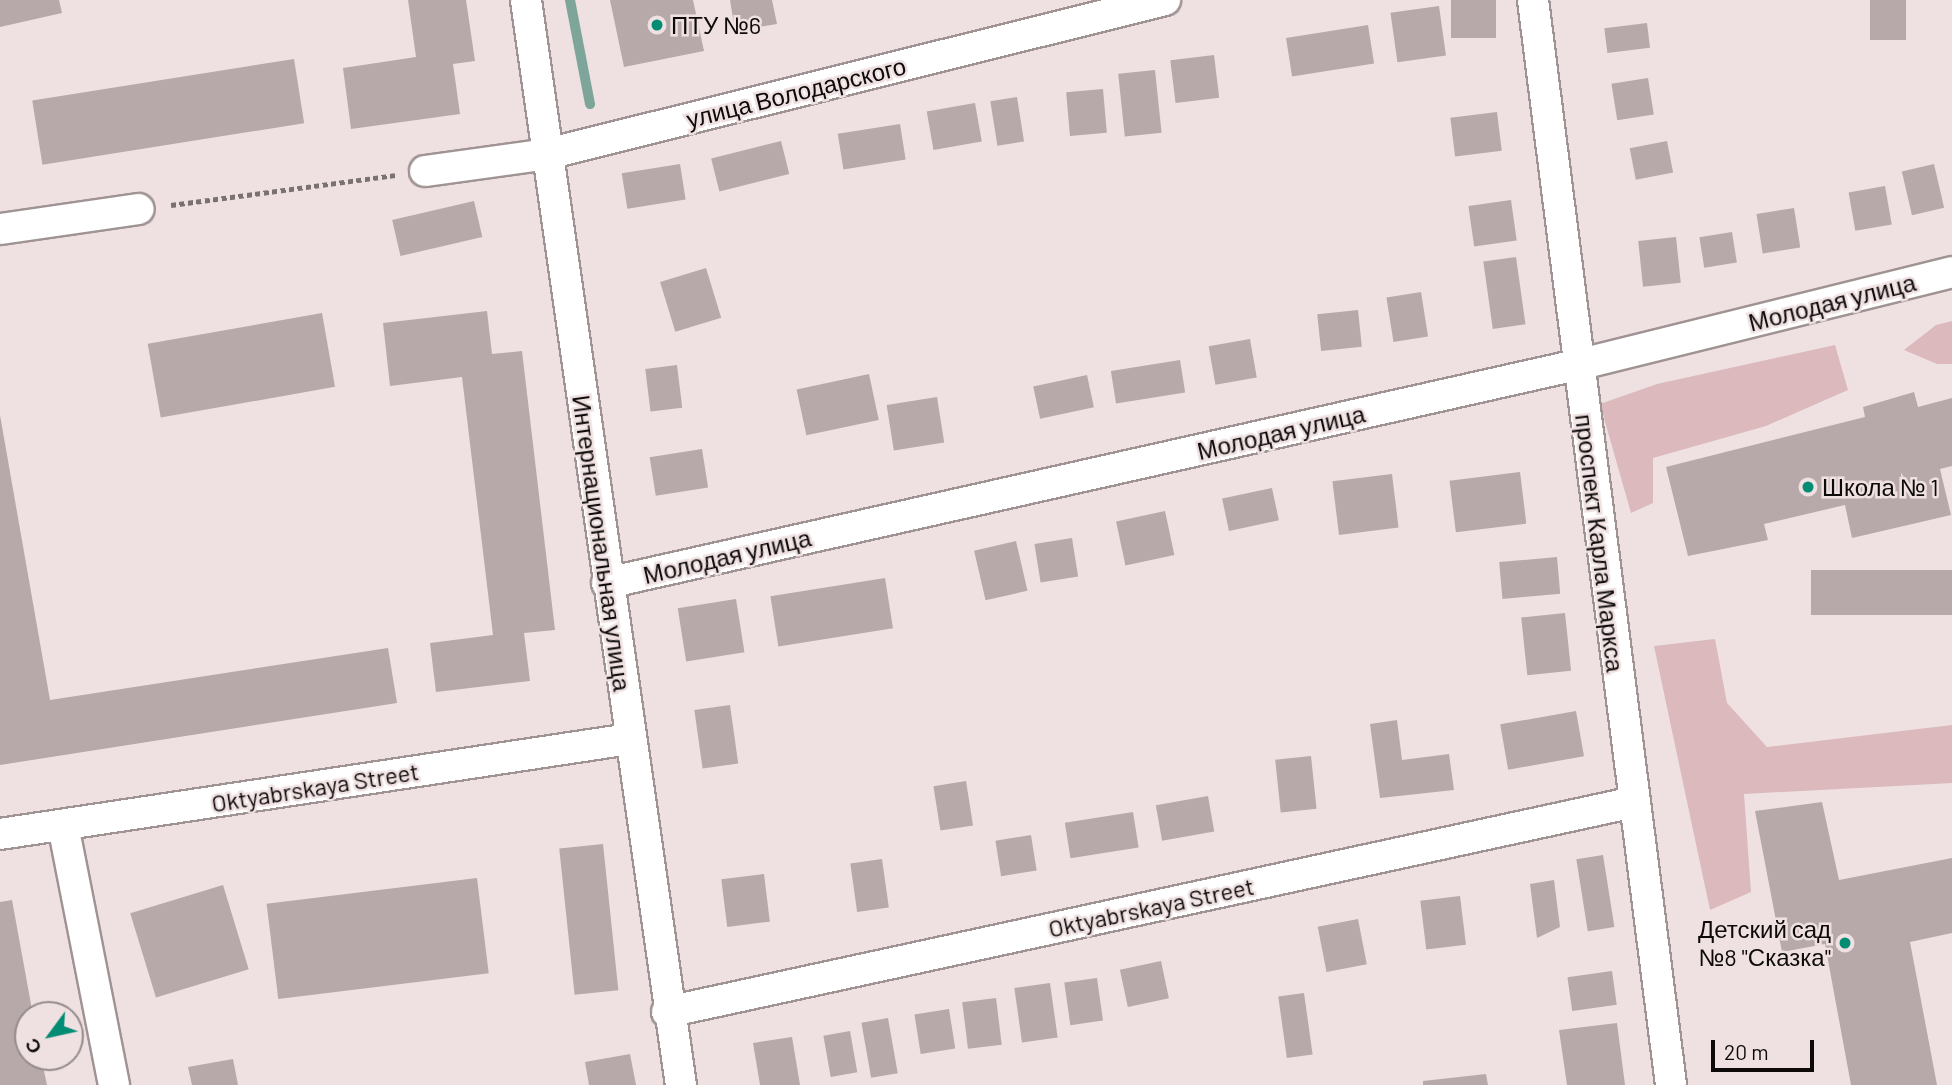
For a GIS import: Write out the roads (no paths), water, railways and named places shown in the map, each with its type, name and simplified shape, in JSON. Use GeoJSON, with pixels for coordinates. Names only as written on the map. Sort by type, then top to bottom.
{"type":"FeatureCollection","features":[{"type":"Feature","properties":{"kind":"street","name":"Интернациональная улица"},"geometry":{"type":"LineString","coordinates":[[526,0],[667,1012],[681,1085]]}},
{"type":"Feature","properties":{"kind":"street","name":"улица Володарского"},"geometry":{"type":"LineString","coordinates":[[425,171],[547,153],[1166,0]]}},
{"type":"Feature","properties":{"kind":"street","name":"проспект Карла Маркса"},"geometry":{"type":"LineString","coordinates":[[1533,0],[1577,365],[1671,1085]]}},
{"type":"Feature","properties":{"kind":"street"},"geometry":{"type":"LineString","coordinates":[[0,229],[139,209]]}},
{"type":"Feature","properties":{"kind":"street","name":"Молодая улица"},"geometry":{"type":"LineString","coordinates":[[607,583],[1577,365],[1952,272]]}},
{"type":"Feature","properties":{"kind":"street","name":"Oktyabrskaya Street"},"geometry":{"type":"LineString","coordinates":[[0,834],[630,739]]}},
{"type":"Feature","properties":{"kind":"street","name":"Oktyabrskaya Street"},"geometry":{"type":"LineString","coordinates":[[667,1012],[1634,802]]}},
{"type":"Feature","properties":{"kind":"street"},"geometry":{"type":"LineString","coordinates":[[63,825],[114,1085]]}},
{"type":"Feature","properties":{"kind":"waterway"},"geometry":{"type":"LineString","coordinates":[[570,0],[590,104]]}},
{"type":"Feature","properties":{"kind":"place","name":"ПТУ №6"},"geometry":{"type":"Point","coordinates":[657,25]}},
{"type":"Feature","properties":{"kind":"place","name":"Школа № 1"},"geometry":{"type":"Point","coordinates":[1808,487]}},
{"type":"Feature","properties":{"kind":"place","name":"Детский сад №8 \"Сказка\""},"geometry":{"type":"Point","coordinates":[1845,943]}}]}
